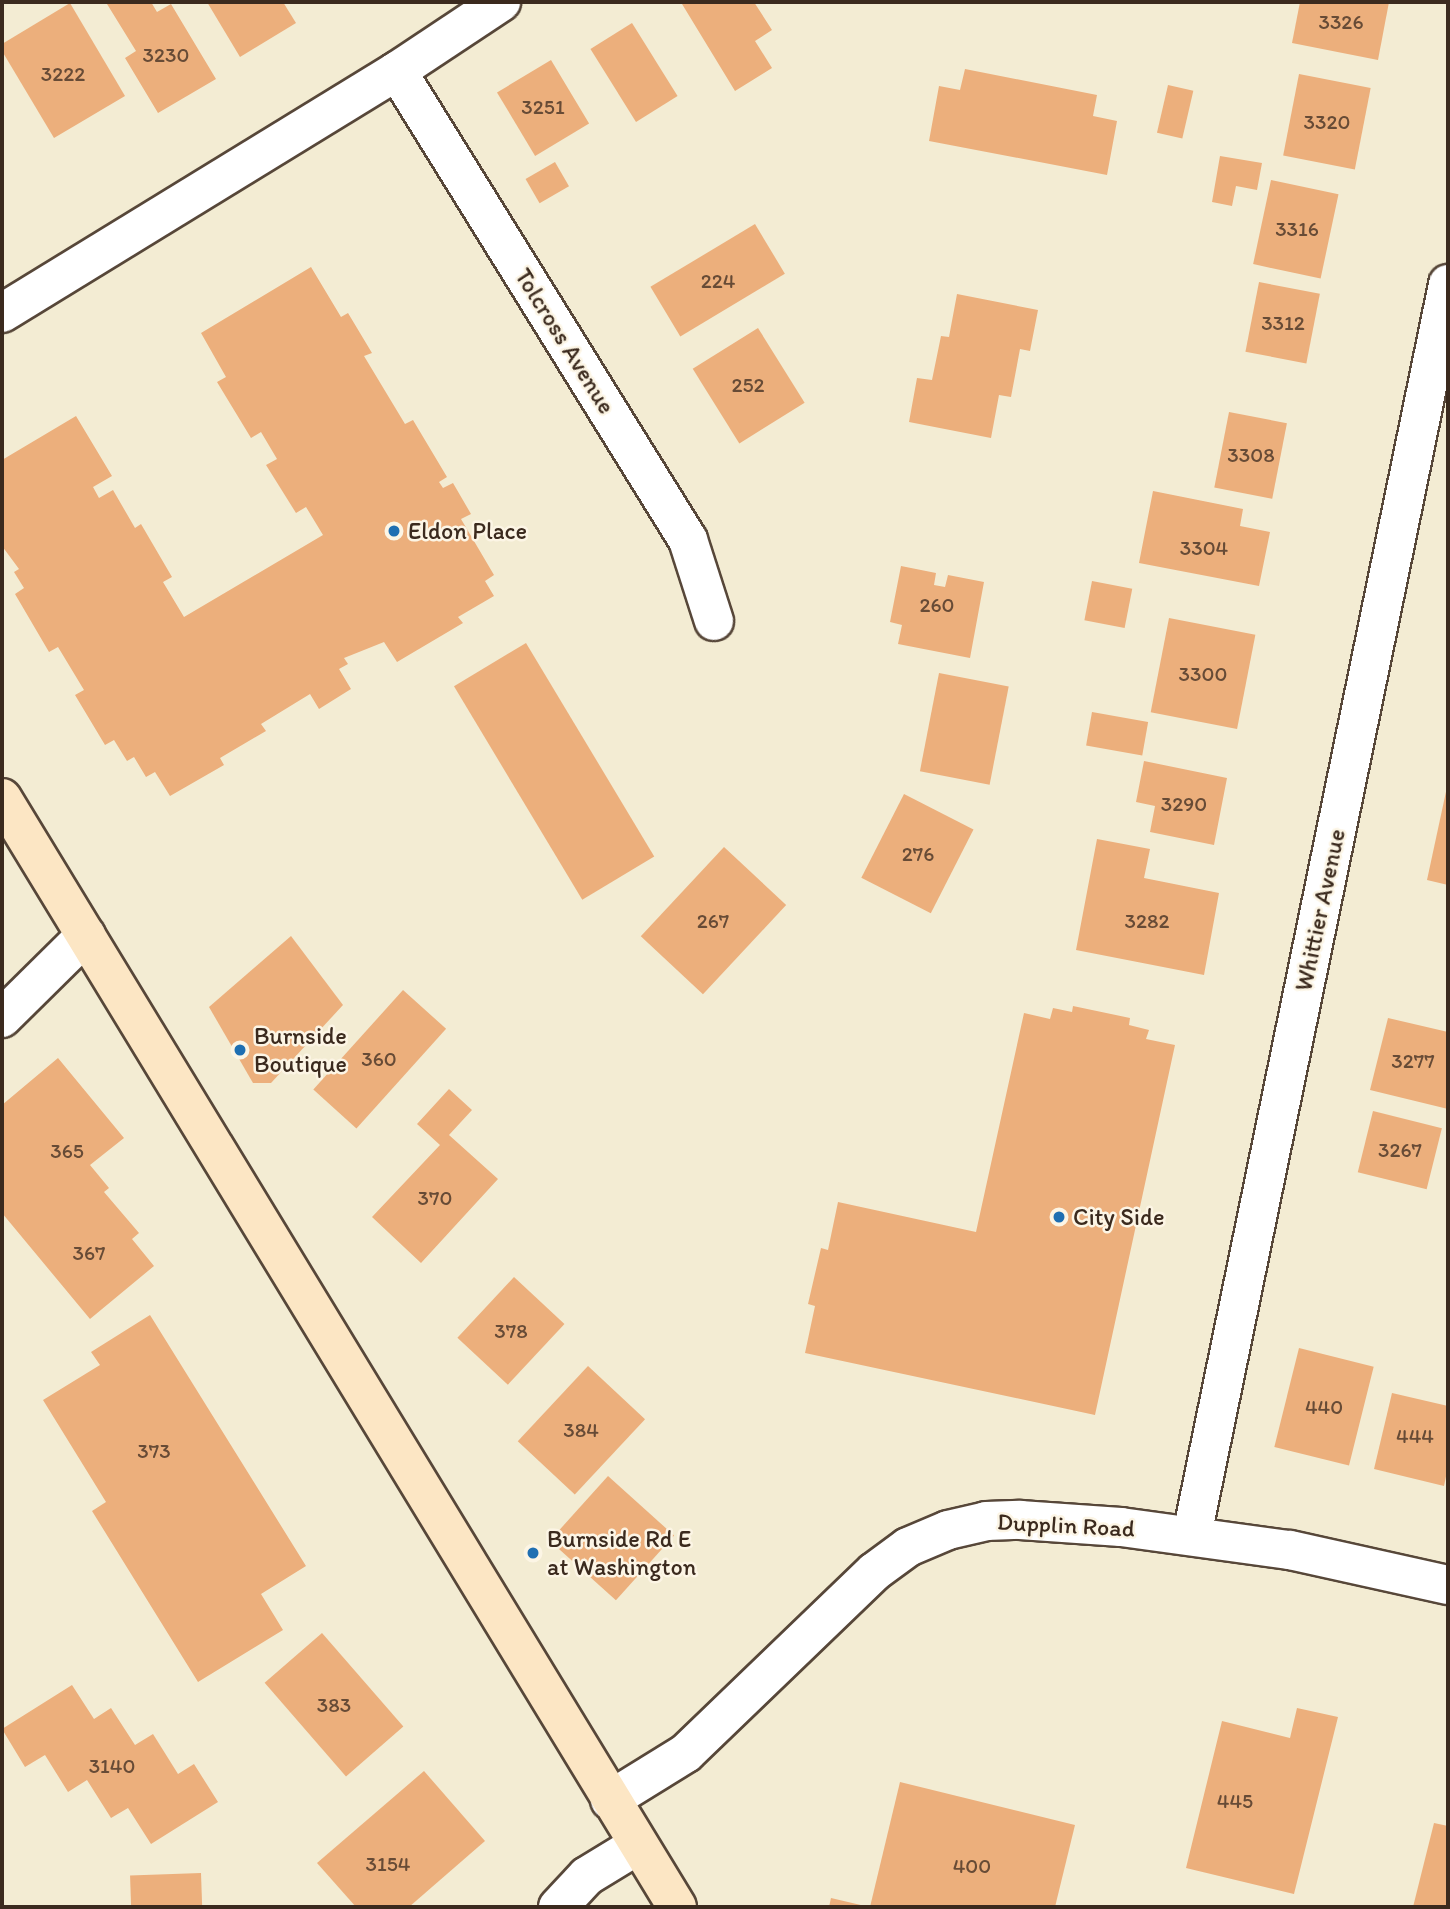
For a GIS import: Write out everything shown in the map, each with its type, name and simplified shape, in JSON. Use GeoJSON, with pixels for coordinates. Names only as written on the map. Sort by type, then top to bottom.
{"type":"FeatureCollection","features":[{"type":"Feature","properties":{"kind":"main road"},"geometry":{"type":"LineString","coordinates":[[2,798],[677,1907]]}},
{"type":"Feature","properties":{"kind":"street"},"geometry":{"type":"LineString","coordinates":[[2,313],[397,71],[501,2]]}},
{"type":"Feature","properties":{"kind":"street","name":"Tolcross Avenue"},"geometry":{"type":"LineString","coordinates":[[397,71],[688,540],[714,621]]}},
{"type":"Feature","properties":{"kind":"street","name":"Whittier Avenue"},"geometry":{"type":"LineString","coordinates":[[1192,1535],[1448,284]]}},
{"type":"Feature","properties":{"kind":"street"},"geometry":{"type":"LineString","coordinates":[[2,1018],[86,935]]}},
{"type":"Feature","properties":{"kind":"street","name":"Dupplin Road"},"geometry":{"type":"LineString","coordinates":[[610,1800],[686,1753],[864,1582],[908,1547],[986,1521],[1088,1524],[1192,1535],[1340,1559],[1448,1585]]}},
{"type":"Feature","properties":{"kind":"street"},"geometry":{"type":"LineString","coordinates":[[558,1907],[587,1876],[638,1845]]}},
{"type":"Feature","properties":{"kind":"building"},"geometry":{"type":"Polygon","coordinates":[[[151,2],[157,12],[171,4],[216,79],[158,113],[125,58],[136,51],[107,4],[151,2]]]}},
{"type":"Feature","properties":{"kind":"building"},"geometry":{"type":"Polygon","coordinates":[[[207,2],[283,2],[296,23],[240,57],[207,2]]]}},
{"type":"Feature","properties":{"kind":"building"},"geometry":{"type":"Polygon","coordinates":[[[754,2],[772,30],[755,41],[772,68],[735,91],[682,4],[754,2]]]}},
{"type":"Feature","properties":{"kind":"building"},"geometry":{"type":"Polygon","coordinates":[[[1300,2],[1389,2],[1378,60],[1292,43],[1300,2]]]}},
{"type":"Feature","properties":{"kind":"building"},"geometry":{"type":"Polygon","coordinates":[[[70,3],[125,96],[54,138],[2,51],[2,44],[70,3]]]}},
{"type":"Feature","properties":{"kind":"building"},"geometry":{"type":"Polygon","coordinates":[[[632,23],[678,96],[636,122],[590,49],[632,23]]]}},
{"type":"Feature","properties":{"kind":"building"},"geometry":{"type":"Polygon","coordinates":[[[551,60],[589,123],[535,156],[497,92],[551,60]]]}},
{"type":"Feature","properties":{"kind":"building"},"geometry":{"type":"Polygon","coordinates":[[[965,69],[1097,95],[1093,116],[1117,121],[1107,175],[929,141],[939,86],[960,90],[965,69]]]}},
{"type":"Feature","properties":{"kind":"building"},"geometry":{"type":"Polygon","coordinates":[[[1299,74],[1371,88],[1355,169],[1283,155],[1299,74]]]}},
{"type":"Feature","properties":{"kind":"building"},"geometry":{"type":"Polygon","coordinates":[[[1168,85],[1193,91],[1182,139],[1157,133],[1168,85]]]}},
{"type":"Feature","properties":{"kind":"building"},"geometry":{"type":"Polygon","coordinates":[[[1220,156],[1262,163],[1257,190],[1236,186],[1232,206],[1212,202],[1220,156]]]}},
{"type":"Feature","properties":{"kind":"building"},"geometry":{"type":"Polygon","coordinates":[[[555,162],[569,186],[540,203],[526,179],[555,162]]]}},
{"type":"Feature","properties":{"kind":"building"},"geometry":{"type":"Polygon","coordinates":[[[1271,180],[1338,194],[1321,278],[1253,264],[1271,180]]]}},
{"type":"Feature","properties":{"kind":"building"},"geometry":{"type":"Polygon","coordinates":[[[755,224],[785,274],[680,337],[650,287],[755,224]]]}},
{"type":"Feature","properties":{"kind":"building","name":"Eldon Place"},"geometry":{"type":"Polygon","coordinates":[[[311,267],[341,317],[348,313],[372,353],[364,356],[405,424],[413,420],[447,477],[439,482],[443,488],[453,483],[471,514],[461,519],[494,575],[485,581],[494,596],[458,617],[463,623],[397,662],[384,642],[344,658],[348,664],[339,669],[351,689],[319,709],[310,694],[261,724],[266,731],[220,758],[224,765],[170,796],[155,772],[146,777],[134,757],[127,761],[114,740],[105,745],[75,695],[84,690],[58,647],[49,652],[15,594],[24,588],[14,572],[19,569],[2,546],[2,460],[76,416],[112,476],[93,487],[99,498],[113,490],[135,528],[141,524],[172,577],[163,582],[184,617],[323,535],[306,507],[296,513],[266,465],[277,459],[261,432],[251,438],[217,382],[226,377],[201,333],[311,267]]]}},
{"type":"Feature","properties":{"kind":"building"},"geometry":{"type":"Polygon","coordinates":[[[1259,282],[1320,294],[1306,364],[1245,352],[1259,282]]]}},
{"type":"Feature","properties":{"kind":"building"},"geometry":{"type":"Polygon","coordinates":[[[957,294],[1038,310],[1030,351],[1020,349],[1011,397],[999,395],[991,438],[909,422],[917,378],[932,380],[941,336],[949,337],[957,294]]]}},
{"type":"Feature","properties":{"kind":"building"},"geometry":{"type":"Polygon","coordinates":[[[758,328],[805,403],[739,443],[693,369],[758,328]]]}},
{"type":"Feature","properties":{"kind":"building"},"geometry":{"type":"Polygon","coordinates":[[[1229,412],[1287,423],[1272,499],[1214,488],[1229,412]]]}},
{"type":"Feature","properties":{"kind":"building"},"geometry":{"type":"Polygon","coordinates":[[[1153,491],[1243,509],[1240,526],[1270,532],[1259,586],[1139,563],[1153,491]]]}},
{"type":"Feature","properties":{"kind":"building"},"geometry":{"type":"Polygon","coordinates":[[[901,566],[936,573],[934,585],[945,587],[948,575],[984,582],[970,658],[898,644],[902,625],[890,622],[901,566]]]}},
{"type":"Feature","properties":{"kind":"building"},"geometry":{"type":"Polygon","coordinates":[[[1092,581],[1132,589],[1125,628],[1084,620],[1092,581]]]}},
{"type":"Feature","properties":{"kind":"building"},"geometry":{"type":"Polygon","coordinates":[[[1169,618],[1255,635],[1237,729],[1151,712],[1169,618]]]}},
{"type":"Feature","properties":{"kind":"building"},"geometry":{"type":"Polygon","coordinates":[[[526,643],[654,856],[582,900],[454,686],[526,643]]]}},
{"type":"Feature","properties":{"kind":"building"},"geometry":{"type":"Polygon","coordinates":[[[939,673],[1009,687],[990,785],[920,771],[939,673]]]}},
{"type":"Feature","properties":{"kind":"building"},"geometry":{"type":"Polygon","coordinates":[[[1092,712],[1148,722],[1142,755],[1086,745],[1092,712]]]}},
{"type":"Feature","properties":{"kind":"building"},"geometry":{"type":"Polygon","coordinates":[[[1144,761],[1227,778],[1214,845],[1150,832],[1155,806],[1136,802],[1144,761]]]}},
{"type":"Feature","properties":{"kind":"building"},"geometry":{"type":"Polygon","coordinates":[[[1448,787],[1448,885],[1427,880],[1448,787]]]}},
{"type":"Feature","properties":{"kind":"building"},"geometry":{"type":"Polygon","coordinates":[[[904,794],[973,829],[931,913],[861,878],[904,794]]]}},
{"type":"Feature","properties":{"kind":"building"},"geometry":{"type":"Polygon","coordinates":[[[1097,839],[1150,849],[1144,878],[1219,893],[1204,975],[1076,950],[1097,839]]]}},
{"type":"Feature","properties":{"kind":"building"},"geometry":{"type":"Polygon","coordinates":[[[724,847],[786,905],[703,994],[641,936],[724,847]]]}},
{"type":"Feature","properties":{"kind":"building"},"geometry":{"type":"Polygon","coordinates":[[[291,936],[343,1005],[271,1083],[253,1083],[209,1007],[291,936]]]}},
{"type":"Feature","properties":{"kind":"building"},"geometry":{"type":"Polygon","coordinates":[[[403,990],[446,1029],[356,1128],[313,1090],[403,990]]]}},
{"type":"Feature","properties":{"kind":"building","name":"City Side"},"geometry":{"type":"Polygon","coordinates":[[[1073,1006],[1130,1018],[1129,1025],[1149,1030],[1146,1039],[1175,1045],[1095,1415],[805,1353],[815,1306],[808,1304],[821,1248],[828,1250],[838,1202],[976,1232],[1024,1013],[1050,1019],[1053,1008],[1072,1012],[1073,1006]]]}},
{"type":"Feature","properties":{"kind":"building"},"geometry":{"type":"Polygon","coordinates":[[[1388,1018],[1448,1032],[1448,1109],[1370,1090],[1388,1018]]]}},
{"type":"Feature","properties":{"kind":"building"},"geometry":{"type":"Polygon","coordinates":[[[58,1058],[124,1138],[90,1165],[109,1188],[104,1192],[139,1233],[132,1239],[154,1266],[90,1319],[2,1213],[2,1105],[58,1058]]]}},
{"type":"Feature","properties":{"kind":"building"},"geometry":{"type":"Polygon","coordinates":[[[449,1089],[472,1110],[449,1135],[498,1179],[421,1263],[372,1217],[440,1145],[417,1124],[449,1089]]]}},
{"type":"Feature","properties":{"kind":"building"},"geometry":{"type":"Polygon","coordinates":[[[1373,1111],[1442,1128],[1427,1189],[1358,1172],[1373,1111]]]}},
{"type":"Feature","properties":{"kind":"building"},"geometry":{"type":"Polygon","coordinates":[[[514,1277],[564,1324],[508,1385],[457,1338],[514,1277]]]}},
{"type":"Feature","properties":{"kind":"building"},"geometry":{"type":"Polygon","coordinates":[[[150,1315],[306,1566],[261,1594],[283,1630],[198,1682],[92,1511],[106,1502],[43,1400],[100,1365],[91,1352],[150,1315]]]}},
{"type":"Feature","properties":{"kind":"building"},"geometry":{"type":"Polygon","coordinates":[[[1299,1348],[1374,1367],[1349,1466],[1274,1447],[1299,1348]]]}},
{"type":"Feature","properties":{"kind":"building"},"geometry":{"type":"Polygon","coordinates":[[[588,1366],[645,1419],[575,1495],[518,1441],[588,1366]]]}},
{"type":"Feature","properties":{"kind":"building"},"geometry":{"type":"Polygon","coordinates":[[[1392,1393],[1448,1406],[1448,1467],[1444,1486],[1374,1469],[1392,1393]]]}},
{"type":"Feature","properties":{"kind":"building"},"geometry":{"type":"Polygon","coordinates":[[[608,1476],[674,1536],[616,1600],[550,1541],[608,1476]]]}},
{"type":"Feature","properties":{"kind":"building"},"geometry":{"type":"Polygon","coordinates":[[[322,1633],[403,1727],[346,1776],[265,1683],[322,1633]]]}},
{"type":"Feature","properties":{"kind":"building"},"geometry":{"type":"Polygon","coordinates":[[[72,1685],[94,1719],[111,1708],[135,1745],[153,1734],[178,1774],[194,1764],[218,1802],[151,1844],[128,1808],[111,1818],[87,1780],[68,1792],[45,1755],[25,1767],[2,1729],[72,1685]]]}},
{"type":"Feature","properties":{"kind":"building"},"geometry":{"type":"Polygon","coordinates":[[[1297,1708],[1338,1717],[1294,1894],[1186,1868],[1222,1721],[1290,1738],[1297,1708]]]}},
{"type":"Feature","properties":{"kind":"building"},"geometry":{"type":"Polygon","coordinates":[[[424,1771],[485,1841],[409,1907],[356,1907],[317,1863],[424,1771]]]}},
{"type":"Feature","properties":{"kind":"building"},"geometry":{"type":"Polygon","coordinates":[[[900,1782],[1075,1825],[1055,1907],[870,1907],[900,1782]]]}},
{"type":"Feature","properties":{"kind":"building"},"geometry":{"type":"Polygon","coordinates":[[[1434,1823],[1448,1826],[1448,1907],[1413,1907],[1434,1823]]]}},
{"type":"Feature","properties":{"kind":"building"},"geometry":{"type":"Polygon","coordinates":[[[201,1873],[202,1907],[131,1907],[130,1875],[201,1873]]]}},
{"type":"Feature","properties":{"kind":"building"},"geometry":{"type":"Polygon","coordinates":[[[831,1898],[865,1906],[865,1907],[829,1907],[831,1898]]]}},
{"type":"Feature","properties":{"kind":"place","name":"Eldon Place"},"geometry":{"type":"Point","coordinates":[394,531]}},
{"type":"Feature","properties":{"kind":"place","name":"Burnside Boutique"},"geometry":{"type":"Point","coordinates":[240,1050]}},
{"type":"Feature","properties":{"kind":"place","name":"City Side"},"geometry":{"type":"Point","coordinates":[1059,1217]}},
{"type":"Feature","properties":{"kind":"place","name":"Burnside Rd E at Washington"},"geometry":{"type":"Point","coordinates":[533,1553]}}]}
